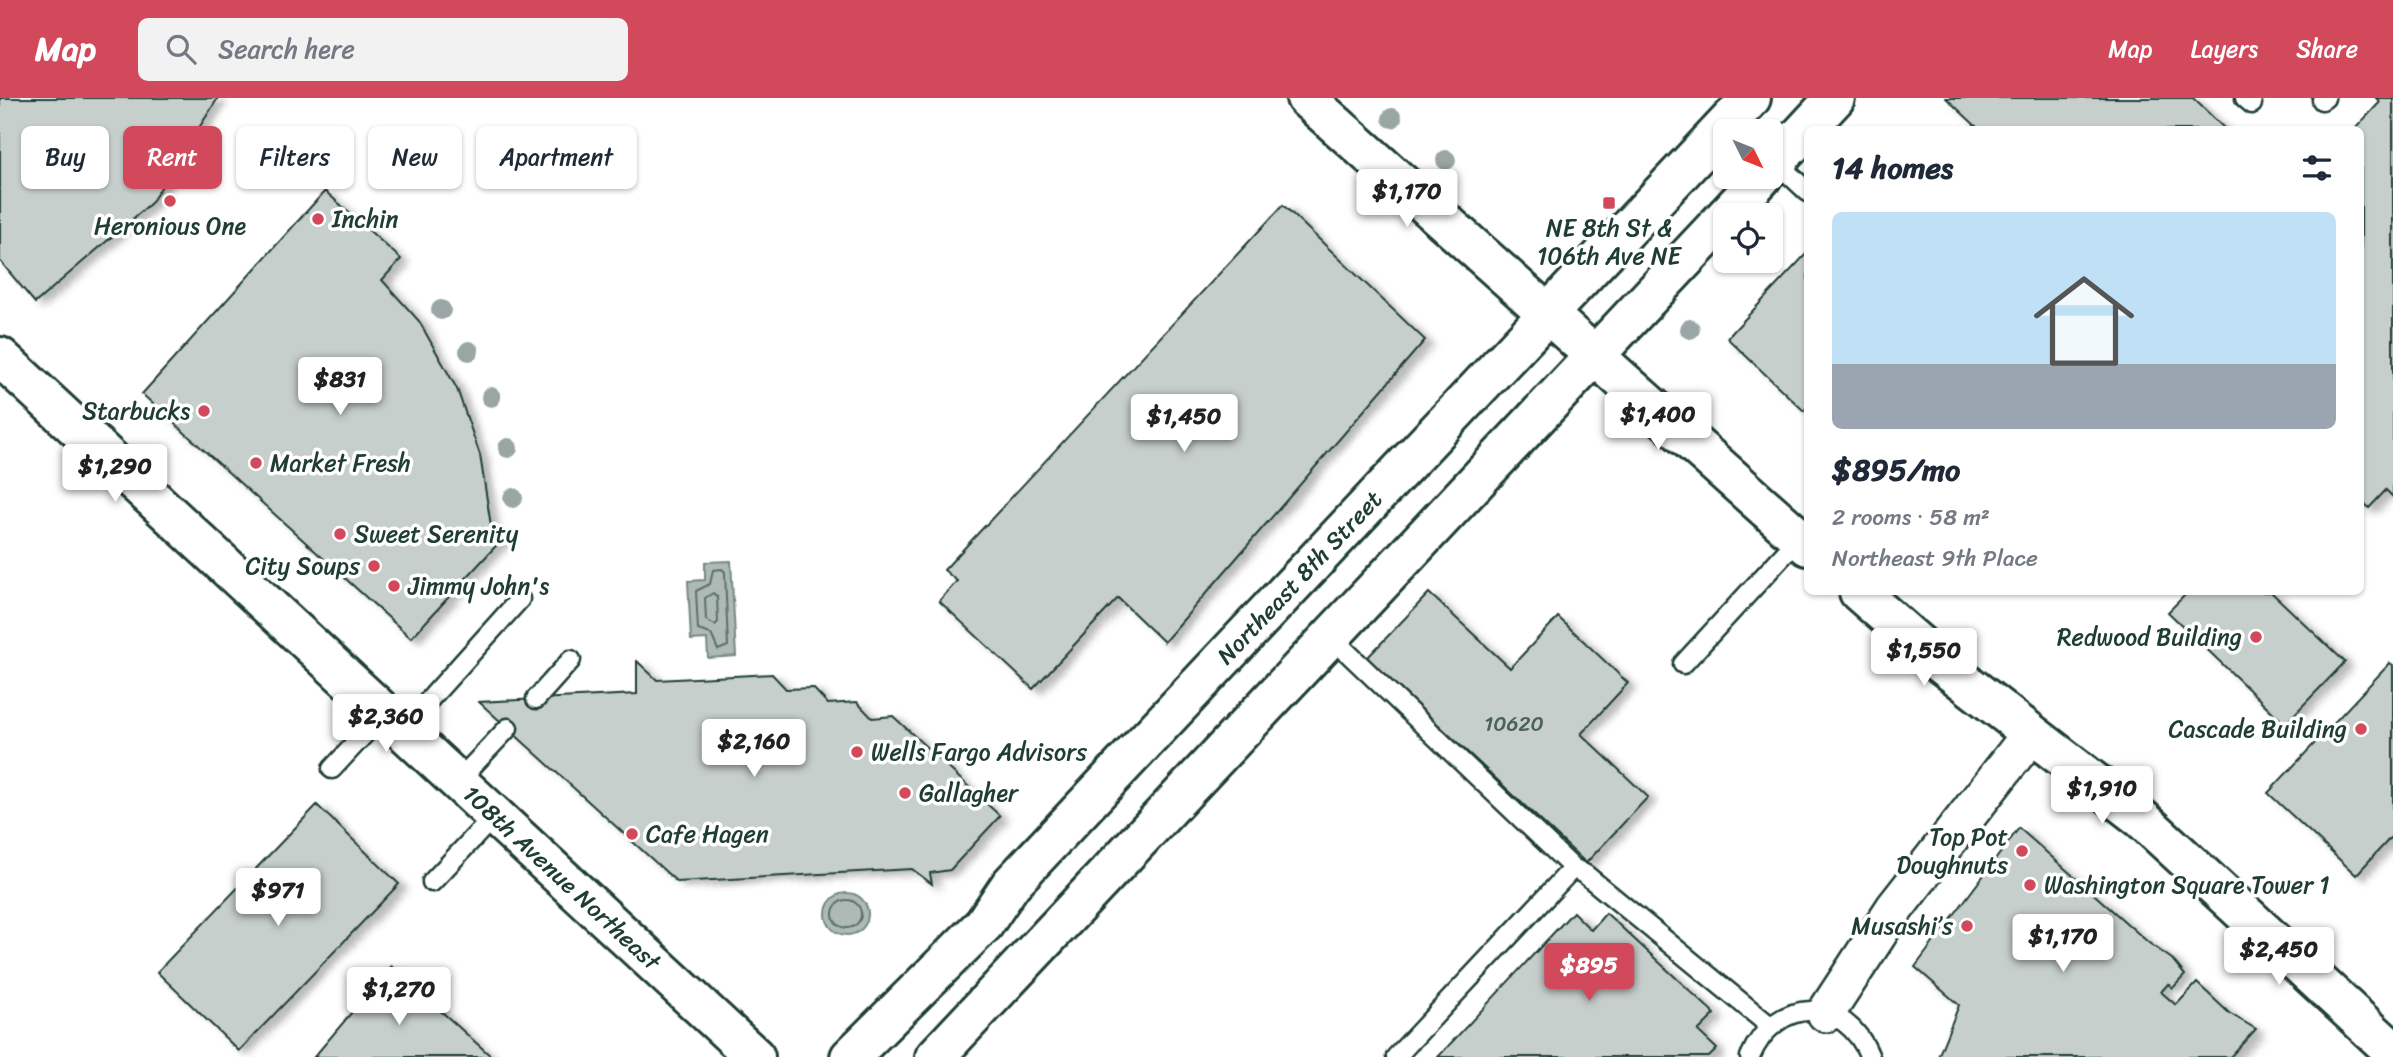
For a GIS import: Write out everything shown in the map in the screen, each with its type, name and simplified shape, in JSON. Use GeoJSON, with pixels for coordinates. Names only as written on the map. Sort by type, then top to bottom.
{"type":"FeatureCollection","features":[{"type":"Feature","properties":{"kind":"main road"},"geometry":{"type":"LineString","coordinates":[[1306,98],[1803,542]]}},
{"type":"Feature","properties":{"kind":"main road","name":"Northeast 8th Street"},"geometry":{"type":"LineString","coordinates":[[850,1057],[984,924],[1011,884],[1751,98]]}},
{"type":"Feature","properties":{"kind":"main road"},"geometry":{"type":"LineString","coordinates":[[1809,126],[1835,98]]}},
{"type":"Feature","properties":{"kind":"main road"},"geometry":{"type":"LineString","coordinates":[[1783,155],[1804,132]]}},
{"type":"Feature","properties":{"kind":"main road"},"geometry":{"type":"LineString","coordinates":[[1738,203],[1751,189]]}},
{"type":"Feature","properties":{"kind":"main road"},"geometry":{"type":"LineString","coordinates":[[935,1057],[1713,230]]}},
{"type":"Feature","properties":{"kind":"main road","name":"108th Avenue Northeast"},"geometry":{"type":"LineString","coordinates":[[0,358],[755,1057]]}},
{"type":"Feature","properties":{"kind":"main road"},"geometry":{"type":"LineString","coordinates":[[1862,595],[1940,663],[2141,819],[2393,1051]]}},
{"type":"Feature","properties":{"kind":"street"},"geometry":{"type":"LineString","coordinates":[[1826,1013],[1894,909],[2031,734]]}},
{"type":"Feature","properties":{"kind":"lane"},"geometry":{"type":"LineString","coordinates":[[1783,177],[1804,190]]}},
{"type":"Feature","properties":{"kind":"lane"},"geometry":{"type":"LineString","coordinates":[[1683,664],[1803,542]]}},
{"type":"Feature","properties":{"kind":"lane"},"geometry":{"type":"LineString","coordinates":[[332,769],[394,721],[520,599]]}},
{"type":"Feature","properties":{"kind":"lane"},"geometry":{"type":"LineString","coordinates":[[1330,636],[1573,868],[1586,875],[1770,1026]]}},
{"type":"Feature","properties":{"kind":"lane"},"geometry":{"type":"LineString","coordinates":[[536,699],[571,660]]}},
{"type":"Feature","properties":{"kind":"lane"},"geometry":{"type":"LineString","coordinates":[[458,781],[508,728]]}},
{"type":"Feature","properties":{"kind":"lane"},"geometry":{"type":"LineString","coordinates":[[432,881],[495,815]]}},
{"type":"Feature","properties":{"kind":"lane"},"geometry":{"type":"LineString","coordinates":[[1396,1057],[1573,868]]}},
{"type":"Feature","properties":{"kind":"lane"},"geometry":{"type":"LineString","coordinates":[[1750,1057],[1758,1039],[1770,1026],[1788,1015],[1807,1011],[1826,1013],[1847,1023],[1862,1039],[1870,1057]]}},
{"type":"Feature","properties":{"kind":"water"},"geometry":{"type":"Polygon","coordinates":[[[731,561],[736,656],[708,658],[707,639],[691,640],[688,581],[705,580],[705,562],[731,561]]]}},
{"type":"Feature","properties":{"kind":"water"},"geometry":{"type":"Polygon","coordinates":[[[847,893],[862,899],[868,914],[862,929],[847,935],[832,929],[826,914],[832,899],[847,893]]]}},
{"type":"Feature","properties":{"kind":"building"},"geometry":{"type":"Polygon","coordinates":[[[0,98],[218,98],[200,126],[123,126],[123,189],[160,189],[151,203],[35,303],[0,261],[0,98]]]}},
{"type":"Feature","properties":{"kind":"building"},"geometry":{"type":"Polygon","coordinates":[[[1946,98],[2193,98],[2222,126],[1976,126],[1946,98]]]}},
{"type":"Feature","properties":{"kind":"building"},"geometry":{"type":"Polygon","coordinates":[[[2376,98],[2393,98],[2393,497],[2386,490],[2369,508],[2364,505],[2364,126],[2358,126],[2380,102],[2376,98]]]}},
{"type":"Feature","properties":{"kind":"building"},"geometry":{"type":"Polygon","coordinates":[[[325,191],[401,259],[382,280],[419,321],[457,389],[480,455],[491,526],[504,537],[411,638],[142,394],[325,191]]]}},
{"type":"Feature","properties":{"kind":"building"},"geometry":{"type":"Polygon","coordinates":[[[1283,205],[1425,340],[1164,642],[1118,598],[1033,689],[939,601],[957,581],[944,570],[1283,205]]]}},
{"type":"Feature","properties":{"kind":"building"},"geometry":{"type":"Polygon","coordinates":[[[1804,256],[1804,411],[1727,338],[1804,256]]]}},
{"type":"Feature","properties":{"kind":"building"},"geometry":{"type":"Polygon","coordinates":[[[1429,593],[1510,668],[1558,617],[1628,683],[1581,734],[1648,797],[1586,863],[1367,658],[1429,593]]]}},
{"type":"Feature","properties":{"kind":"building","name":"Redwood Building"},"geometry":{"type":"Polygon","coordinates":[[[2185,595],[2274,595],[2345,662],[2285,724],[2168,612],[2185,595]]]}},
{"type":"Feature","properties":{"kind":"building"},"geometry":{"type":"Polygon","coordinates":[[[637,661],[657,680],[772,674],[786,689],[813,688],[828,704],[857,702],[872,718],[893,716],[1000,816],[950,870],[930,873],[932,884],[912,869],[677,882],[479,702],[637,694],[637,661]]]}},
{"type":"Feature","properties":{"kind":"building","name":"Cascade Building"},"geometry":{"type":"Polygon","coordinates":[[[2390,663],[2393,665],[2393,835],[2356,875],[2268,793],[2390,663]]]}},
{"type":"Feature","properties":{"kind":"building"},"geometry":{"type":"Polygon","coordinates":[[[317,805],[399,884],[239,1051],[157,972],[317,805]]]}},
{"type":"Feature","properties":{"kind":"building","name":"Washington Square Tower 1"},"geometry":{"type":"Polygon","coordinates":[[[2019,828],[2149,943],[2172,959],[2185,975],[2173,988],[2168,984],[2161,992],[2176,1005],[2197,983],[2229,1013],[2256,1029],[2230,1057],[1938,1057],[1959,1005],[1915,967],[2019,828]]]}},
{"type":"Feature","properties":{"kind":"building"},"geometry":{"type":"Polygon","coordinates":[[[1573,912],[1591,930],[1606,913],[1715,1014],[1698,1031],[1717,1049],[1709,1057],[1438,1057],[1573,912]]]}},
{"type":"Feature","properties":{"kind":"building"},"geometry":{"type":"Polygon","coordinates":[[[391,966],[483,1049],[492,1057],[314,1057],[391,966]]]}},
{"type":"Feature","properties":{"kind":"place","name":"Heronious One"},"geometry":{"type":"Point","coordinates":[170,201]}},
{"type":"Feature","properties":{"kind":"place","name":"NE 8th St & 106th Ave NE"},"geometry":{"type":"Point","coordinates":[1609,203]}},
{"type":"Feature","properties":{"kind":"place","name":"Inchin"},"geometry":{"type":"Point","coordinates":[318,219]}},
{"type":"Feature","properties":{"kind":"place","name":"Starbucks"},"geometry":{"type":"Point","coordinates":[204,411]}},
{"type":"Feature","properties":{"kind":"place","name":"Market Fresh"},"geometry":{"type":"Point","coordinates":[256,463]}},
{"type":"Feature","properties":{"kind":"place","name":"Sweet Serenity"},"geometry":{"type":"Point","coordinates":[340,534]}},
{"type":"Feature","properties":{"kind":"place","name":"City Soups"},"geometry":{"type":"Point","coordinates":[374,566]}},
{"type":"Feature","properties":{"kind":"place","name":"Jimmy John's"},"geometry":{"type":"Point","coordinates":[394,586]}},
{"type":"Feature","properties":{"kind":"place","name":"Redwood Building"},"geometry":{"type":"Point","coordinates":[2256,637]}},
{"type":"Feature","properties":{"kind":"place","name":"Cascade Building"},"geometry":{"type":"Point","coordinates":[2361,729]}},
{"type":"Feature","properties":{"kind":"place","name":"Wells Fargo Advisors"},"geometry":{"type":"Point","coordinates":[857,752]}},
{"type":"Feature","properties":{"kind":"place","name":"Gallagher"},"geometry":{"type":"Point","coordinates":[905,793]}},
{"type":"Feature","properties":{"kind":"place","name":"Cafe Hagen"},"geometry":{"type":"Point","coordinates":[632,834]}},
{"type":"Feature","properties":{"kind":"place","name":"Top Pot Doughnuts"},"geometry":{"type":"Point","coordinates":[2022,851]}},
{"type":"Feature","properties":{"kind":"place","name":"Washington Square Tower 1"},"geometry":{"type":"Point","coordinates":[2030,885]}},
{"type":"Feature","properties":{"kind":"place","name":"Musashi’s"},"geometry":{"type":"Point","coordinates":[1967,926]}}]}
